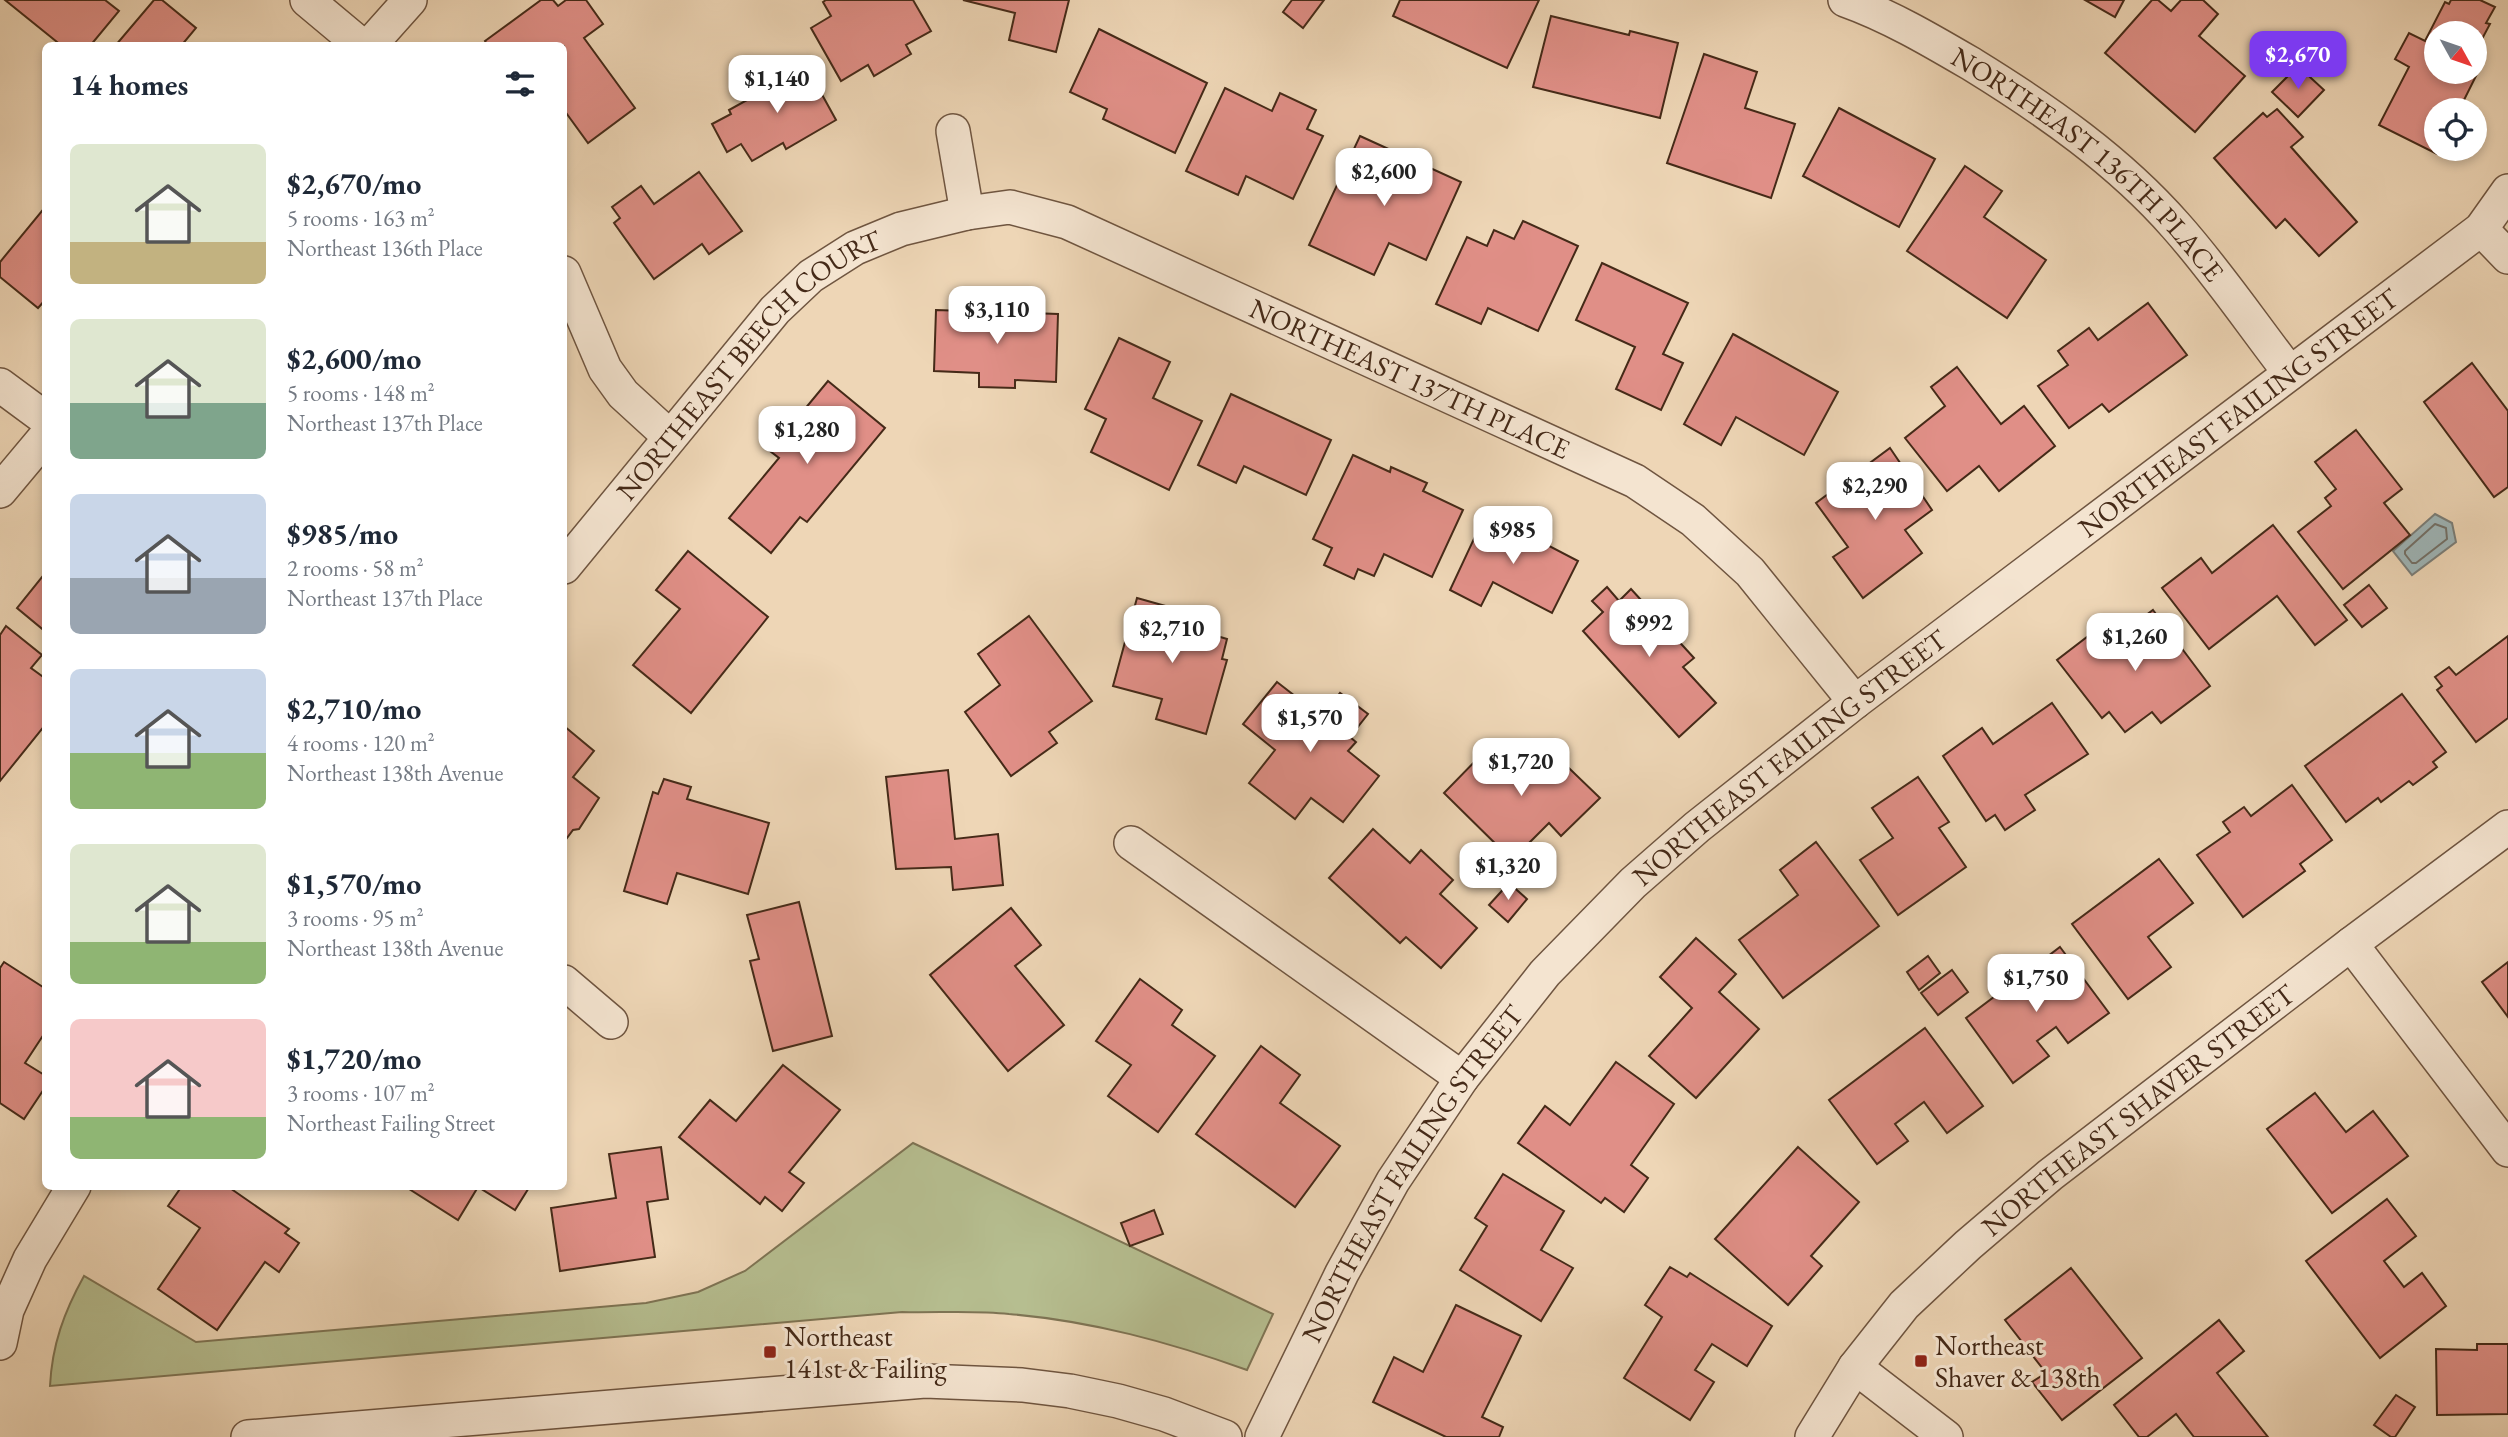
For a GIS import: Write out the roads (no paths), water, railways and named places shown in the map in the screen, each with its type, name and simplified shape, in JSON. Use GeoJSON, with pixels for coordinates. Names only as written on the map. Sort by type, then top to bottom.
{"type":"FeatureCollection","features":[{"type":"Feature","properties":{"kind":"street"},"geometry":{"type":"LineString","coordinates":[[307,0],[357,42]]}},
{"type":"Feature","properties":{"kind":"street"},"geometry":{"type":"LineString","coordinates":[[373,42],[410,0]]}},
{"type":"Feature","properties":{"kind":"street","name":"NORTHEAST 136TH PLACE"},"geometry":{"type":"LineString","coordinates":[[1845,0],[1929,39],[2014,90],[2132,180],[2177,226],[2290,373]]}},
{"type":"Feature","properties":{"kind":"street"},"geometry":{"type":"LineString","coordinates":[[953,131],[967,213]]}},
{"type":"Feature","properties":{"kind":"street","name":"NORTHEAST FAILING STREET"},"geometry":{"type":"LineString","coordinates":[[1262,1437],[1354,1250],[1393,1181],[1462,1078],[1545,973],[1633,883],[1697,827],[1855,702],[2481,229],[2508,191]]}},
{"type":"Feature","properties":{"kind":"street","name":"NORTHEAST 137TH PLACE"},"geometry":{"type":"LineString","coordinates":[[967,213],[1010,207],[1067,222],[1635,481],[1693,520],[1750,572],[1855,702]]}},
{"type":"Feature","properties":{"kind":"street","name":"NORTHEAST BEECH COURT"},"geometry":{"type":"LineString","coordinates":[[567,563],[775,310],[811,276],[866,243],[901,229],[967,213]]}},
{"type":"Feature","properties":{"kind":"street"},"geometry":{"type":"LineString","coordinates":[[2481,229],[2508,257]]}},
{"type":"Feature","properties":{"kind":"street"},"geometry":{"type":"LineString","coordinates":[[567,280],[605,369],[623,394],[670,437]]}},
{"type":"Feature","properties":{"kind":"street"},"geometry":{"type":"LineString","coordinates":[[0,385],[42,416]]}},
{"type":"Feature","properties":{"kind":"street"},"geometry":{"type":"LineString","coordinates":[[0,491],[42,441]]}},
{"type":"Feature","properties":{"kind":"street","name":"NORTHEAST SHAVER STREET"},"geometry":{"type":"LineString","coordinates":[[1812,1437],[1855,1367],[1904,1305],[1968,1245],[2050,1175],[2508,827]]}},
{"type":"Feature","properties":{"kind":"street"},"geometry":{"type":"LineString","coordinates":[[1131,843],[1462,1078]]}},
{"type":"Feature","properties":{"kind":"street"},"geometry":{"type":"LineString","coordinates":[[2351,944],[2508,1150]]}},
{"type":"Feature","properties":{"kind":"street"},"geometry":{"type":"LineString","coordinates":[[567,985],[611,1022]]}},
{"type":"Feature","properties":{"kind":"street"},"geometry":{"type":"LineString","coordinates":[[0,1343],[7,1310],[30,1259],[72,1190]]}},
{"type":"Feature","properties":{"kind":"street"},"geometry":{"type":"LineString","coordinates":[[1855,1367],[1946,1437]]}},
{"type":"Feature","properties":{"kind":"street"},"geometry":{"type":"LineString","coordinates":[[248,1437],[925,1381],[1022,1385],[1070,1391],[1164,1414],[1225,1437]]}},
{"type":"Feature","properties":{"kind":"water"},"geometry":{"type":"Polygon","coordinates":[[[2435,514],[2452,523],[2456,542],[2412,575],[2393,551],[2435,514]]]}},
{"type":"Feature","properties":{"kind":"place","name":"Northeast 141st & Failing"},"geometry":{"type":"Point","coordinates":[770,1352]}},
{"type":"Feature","properties":{"kind":"place","name":"Northeast Shaver & 138th"},"geometry":{"type":"Point","coordinates":[1921,1361]}}]}
